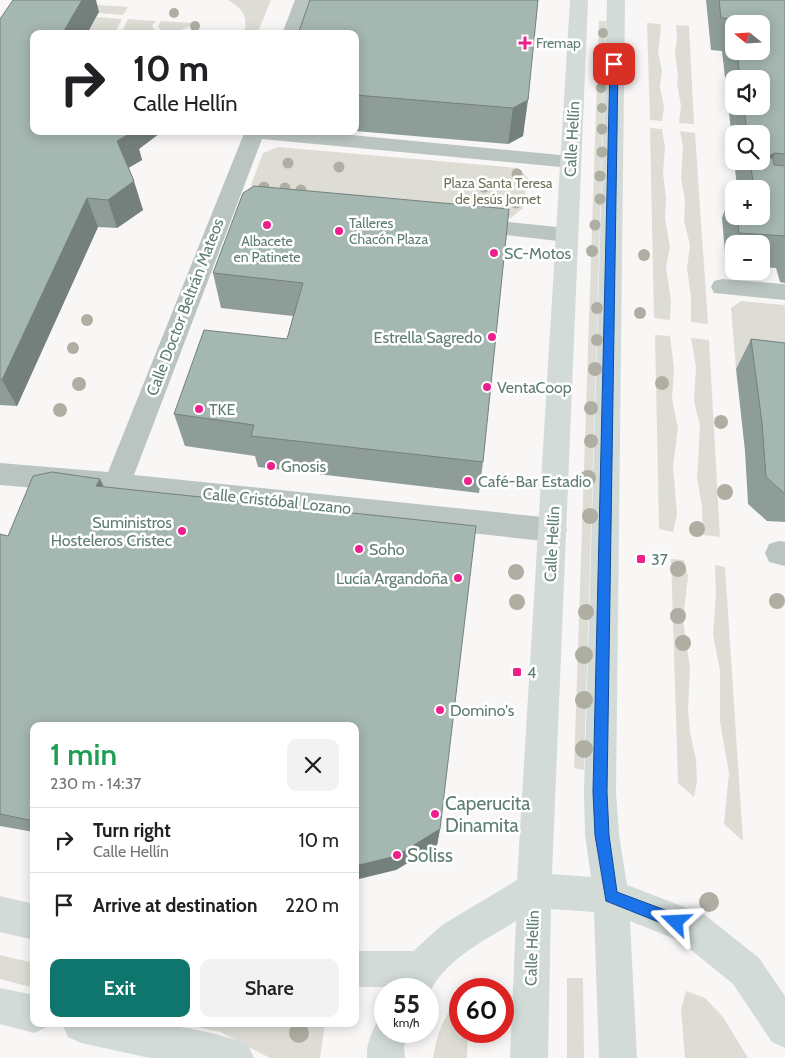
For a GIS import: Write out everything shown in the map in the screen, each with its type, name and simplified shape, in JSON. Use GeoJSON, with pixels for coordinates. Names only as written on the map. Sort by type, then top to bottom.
{"type":"FeatureCollection","features":[{"type":"Feature","properties":{"kind":"main road","name":"Calle Hellín"},"geometry":{"type":"LineString","coordinates":[[529,1058],[534,890],[580,0]]}},
{"type":"Feature","properties":{"kind":"main road"},"geometry":{"type":"LineString","coordinates":[[616,0],[600,792],[602,835],[611,896],[618,1058]]}},
{"type":"Feature","properties":{"kind":"main road"},"geometry":{"type":"LineString","coordinates":[[418,978],[456,938],[534,890],[611,896],[692,928],[746,971],[785,1029]]}},
{"type":"Feature","properties":{"kind":"main road"},"geometry":{"type":"LineString","coordinates":[[0,914],[30,921]]}},
{"type":"Feature","properties":{"kind":"main road"},"geometry":{"type":"LineString","coordinates":[[359,970],[411,978]]}},
{"type":"Feature","properties":{"kind":"main road"},"geometry":{"type":"LineString","coordinates":[[0,1006],[30,1013]]}},
{"type":"Feature","properties":{"kind":"main road"},"geometry":{"type":"LineString","coordinates":[[95,1027],[235,1058]]}},
{"type":"Feature","properties":{"kind":"main road"},"geometry":{"type":"LineString","coordinates":[[386,1058],[387,1043]]}},
{"type":"Feature","properties":{"kind":"street"},"geometry":{"type":"LineString","coordinates":[[293,30],[304,0]]}},
{"type":"Feature","properties":{"kind":"street","name":"Calle Doctor Beltrán Mateos"},"geometry":{"type":"LineString","coordinates":[[117,484],[253,135]]}},
{"type":"Feature","properties":{"kind":"street"},"geometry":{"type":"LineString","coordinates":[[286,135],[571,162]]}},
{"type":"Feature","properties":{"kind":"street"},"geometry":{"type":"LineString","coordinates":[[226,201],[252,203]]}},
{"type":"Feature","properties":{"kind":"street"},"geometry":{"type":"LineString","coordinates":[[450,223],[567,235]]}},
{"type":"Feature","properties":{"kind":"street"},"geometry":{"type":"LineString","coordinates":[[722,287],[785,292]]}},
{"type":"Feature","properties":{"kind":"street","name":"Calle Cristóbal Lozano"},"geometry":{"type":"LineString","coordinates":[[0,474],[117,484],[553,530]]}},
{"type":"Feature","properties":{"kind":"green space"},"geometry":{"type":"Polygon","coordinates":[[[228,0],[271,0],[259,30],[244,30],[245,17],[228,0]]]}},
{"type":"Feature","properties":{"kind":"green space"},"geometry":{"type":"Polygon","coordinates":[[[82,4],[128,7],[123,15],[98,13],[82,4]]]}},
{"type":"Feature","properties":{"kind":"green space"},"geometry":{"type":"Polygon","coordinates":[[[97,17],[122,19],[116,30],[89,30],[97,17]]]}},
{"type":"Feature","properties":{"kind":"green space"},"geometry":{"type":"Polygon","coordinates":[[[128,19],[156,21],[152,26],[154,30],[123,30],[128,19]]]}},
{"type":"Feature","properties":{"kind":"green space"},"geometry":{"type":"Polygon","coordinates":[[[161,21],[195,24],[181,30],[160,30],[158,26],[161,21]]]}},
{"type":"Feature","properties":{"kind":"green space"},"geometry":{"type":"Polygon","coordinates":[[[599,21],[606,21],[584,770],[574,768],[599,21]]]}},
{"type":"Feature","properties":{"kind":"green space"},"geometry":{"type":"Polygon","coordinates":[[[647,23],[660,24],[661,28],[658,53],[662,70],[660,87],[664,107],[662,121],[650,120],[647,23]]]}},
{"type":"Feature","properties":{"kind":"green space"},"geometry":{"type":"Polygon","coordinates":[[[676,25],[689,26],[694,124],[679,123],[681,106],[675,53],[676,25]]]}},
{"type":"Feature","properties":{"kind":"green space"},"geometry":{"type":"Polygon","coordinates":[[[650,128],[662,129],[665,148],[663,173],[666,198],[665,218],[670,247],[666,267],[671,301],[670,320],[654,318],[650,128]]]}},
{"type":"Feature","properties":{"kind":"green space"},"geometry":{"type":"Polygon","coordinates":[[[680,131],[695,133],[708,324],[691,322],[691,297],[687,268],[690,245],[684,221],[685,201],[681,178],[683,147],[680,131]]]}},
{"type":"Feature","properties":{"kind":"green space","name":"Plaza Santa Teresa de Jesús Jornet"},"geometry":{"type":"Polygon","coordinates":[[[278,147],[518,168],[528,178],[523,208],[511,218],[258,193],[251,185],[263,153],[278,147]]]}},
{"type":"Feature","properties":{"kind":"green space"},"geometry":{"type":"Polygon","coordinates":[[[741,301],[785,305],[785,375],[736,369],[731,308],[741,301]]]}},
{"type":"Feature","properties":{"kind":"green space"},"geometry":{"type":"Polygon","coordinates":[[[655,335],[670,336],[674,369],[672,399],[678,428],[673,466],[677,514],[673,532],[659,529],[655,335]]]}},
{"type":"Feature","properties":{"kind":"green space"},"geometry":{"type":"Polygon","coordinates":[[[691,338],[709,340],[720,537],[703,535],[702,506],[697,478],[700,426],[694,401],[696,367],[691,338]]]}},
{"type":"Feature","properties":{"kind":"green space"},"geometry":{"type":"Polygon","coordinates":[[[671,559],[684,560],[688,576],[683,620],[690,668],[688,709],[690,733],[696,759],[697,782],[694,797],[678,783],[671,559]]]}},
{"type":"Feature","properties":{"kind":"green space"},"geometry":{"type":"Polygon","coordinates":[[[715,565],[725,567],[743,841],[724,824],[729,773],[720,722],[720,670],[713,635],[716,594],[715,565]]]}},
{"type":"Feature","properties":{"kind":"green space"},"geometry":{"type":"Polygon","coordinates":[[[0,955],[30,962],[30,987],[0,979],[0,955]]]}},
{"type":"Feature","properties":{"kind":"green space"},"geometry":{"type":"Polygon","coordinates":[[[567,978],[583,978],[584,1058],[567,1058],[567,978]]]}},
{"type":"Feature","properties":{"kind":"green space"},"geometry":{"type":"Polygon","coordinates":[[[686,991],[705,998],[723,1017],[748,1058],[685,1058],[681,1009],[686,991]]]}},
{"type":"Feature","properties":{"kind":"green space"},"geometry":{"type":"Polygon","coordinates":[[[449,1013],[449,1043],[468,1043],[467,1058],[433,1058],[445,1019],[449,1013]]]}},
{"type":"Feature","properties":{"kind":"green space"},"geometry":{"type":"Polygon","coordinates":[[[198,1027],[325,1027],[320,1058],[270,1058],[220,1032],[198,1027]]]}},
{"type":"Feature","properties":{"kind":"building"},"geometry":{"type":"Polygon","coordinates":[[[13,0],[82,0],[64,30],[30,30],[30,135],[127,135],[117,141],[134,181],[108,200],[87,198],[2,380],[0,379],[0,19],[13,0]]]}},
{"type":"Feature","properties":{"kind":"building"},"geometry":{"type":"Polygon","coordinates":[[[310,0],[538,0],[528,100],[513,108],[359,95],[359,30],[299,30],[310,0]]]}},
{"type":"Feature","properties":{"kind":"building"},"geometry":{"type":"Polygon","coordinates":[[[719,0],[785,0],[785,154],[775,153],[770,155],[770,125],[746,125],[745,115],[770,115],[770,70],[739,70],[738,60],[770,60],[770,15],[725,15],[725,18],[721,18],[719,0]]]}},
{"type":"Feature","properties":{"kind":"building"},"geometry":{"type":"Polygon","coordinates":[[[770,157],[773,159],[774,165],[785,166],[785,236],[739,233],[738,225],[770,225],[770,180],[753,180],[751,170],[770,170],[770,157]]]}},
{"type":"Feature","properties":{"kind":"building"},"geometry":{"type":"Polygon","coordinates":[[[254,186],[509,209],[483,462],[251,436],[254,425],[174,414],[204,330],[287,339],[303,283],[213,273],[243,193],[254,186]]]}},
{"type":"Feature","properties":{"kind":"building"},"geometry":{"type":"Polygon","coordinates":[[[751,339],[785,343],[785,494],[766,477],[762,423],[751,339]]]}},
{"type":"Feature","properties":{"kind":"building"},"geometry":{"type":"Polygon","coordinates":[[[52,472],[100,479],[96,486],[476,526],[440,829],[396,856],[359,865],[359,722],[30,722],[30,820],[0,814],[0,534],[8,536],[33,476],[52,472]]]}},
{"type":"Feature","properties":{"kind":"place","name":"Fremap"},"geometry":{"type":"Point","coordinates":[525,43]}},
{"type":"Feature","properties":{"kind":"place","name":"Albacete en Patinete"},"geometry":{"type":"Point","coordinates":[267,225]}},
{"type":"Feature","properties":{"kind":"place","name":"Talleres Chacón Plaza"},"geometry":{"type":"Point","coordinates":[339,231]}},
{"type":"Feature","properties":{"kind":"place","name":"SC-Motos"},"geometry":{"type":"Point","coordinates":[494,253]}},
{"type":"Feature","properties":{"kind":"place","name":"Estrella Sagredo"},"geometry":{"type":"Point","coordinates":[492,337]}},
{"type":"Feature","properties":{"kind":"place","name":"VentaCoop"},"geometry":{"type":"Point","coordinates":[487,387]}},
{"type":"Feature","properties":{"kind":"place","name":"TKE"},"geometry":{"type":"Point","coordinates":[199,409]}},
{"type":"Feature","properties":{"kind":"place","name":"Gnosis"},"geometry":{"type":"Point","coordinates":[271,466]}},
{"type":"Feature","properties":{"kind":"place","name":"Café-Bar Estadio"},"geometry":{"type":"Point","coordinates":[468,481]}},
{"type":"Feature","properties":{"kind":"place","name":"Suministros Hosteleros Cristec"},"geometry":{"type":"Point","coordinates":[182,531]}},
{"type":"Feature","properties":{"kind":"place","name":"Soho"},"geometry":{"type":"Point","coordinates":[359,549]}},
{"type":"Feature","properties":{"kind":"place","name":"37"},"geometry":{"type":"Point","coordinates":[641,559]}},
{"type":"Feature","properties":{"kind":"place","name":"Lucía Argandoña"},"geometry":{"type":"Point","coordinates":[458,578]}},
{"type":"Feature","properties":{"kind":"place","name":"4"},"geometry":{"type":"Point","coordinates":[517,672]}},
{"type":"Feature","properties":{"kind":"place","name":"Domino's"},"geometry":{"type":"Point","coordinates":[440,710]}},
{"type":"Feature","properties":{"kind":"place","name":"Caperucita Dinamita"},"geometry":{"type":"Point","coordinates":[435,814]}},
{"type":"Feature","properties":{"kind":"place","name":"Soliss"},"geometry":{"type":"Point","coordinates":[397,855]}},
{"type":"Feature","properties":{"kind":"route"},"geometry":{"type":"LineString","coordinates":[[614,64],[600,792],[602,835],[611,896],[676,922]]}}]}
